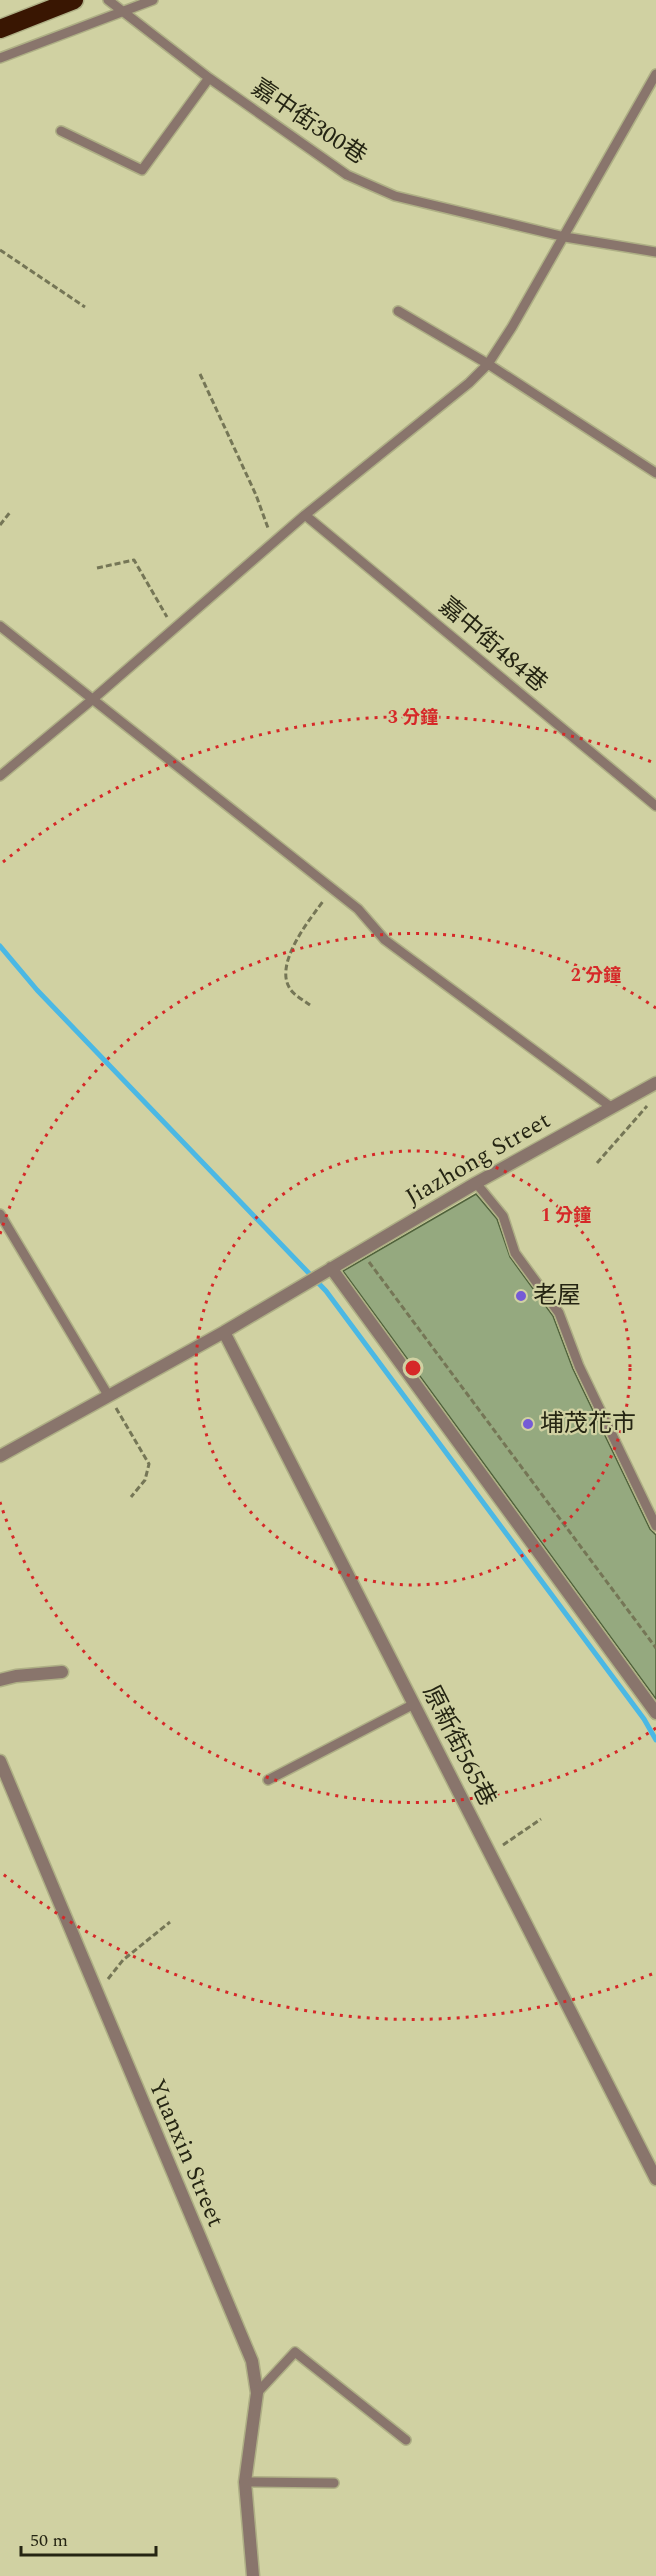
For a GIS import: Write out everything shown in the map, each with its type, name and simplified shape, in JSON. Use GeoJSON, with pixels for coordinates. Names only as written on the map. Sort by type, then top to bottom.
{"type":"FeatureCollection","features":[{"type":"Feature","properties":{"kind":"highway"},"geometry":{"type":"LineString","coordinates":[[0,29],[74,0]]}},
{"type":"Feature","properties":{"kind":"street","name":"Jiazhong Street"},"geometry":{"type":"LineString","coordinates":[[224,1332],[476,1183],[656,1083]]}},
{"type":"Feature","properties":{"kind":"street"},"geometry":{"type":"LineString","coordinates":[[326,1271],[656,1713]]}},
{"type":"Feature","properties":{"kind":"street"},"geometry":{"type":"LineString","coordinates":[[0,1456],[224,1332]]}},
{"type":"Feature","properties":{"kind":"street","name":"原新街565巷"},"geometry":{"type":"LineString","coordinates":[[224,1332],[656,2179]]}},
{"type":"Feature","properties":{"kind":"street"},"geometry":{"type":"LineString","coordinates":[[0,1680],[16,1676],[62,1672]]}},
{"type":"Feature","properties":{"kind":"street","name":"Yuanxin Street"},"geometry":{"type":"LineString","coordinates":[[0,1761],[252,2361],[256,2393],[245,2482],[253,2576]]}},
{"type":"Feature","properties":{"kind":"lane","name":"嘉中街300巷"},"geometry":{"type":"LineString","coordinates":[[108,0],[209,78],[347,175],[395,196],[565,237],[656,252]]}},
{"type":"Feature","properties":{"kind":"lane"},"geometry":{"type":"LineString","coordinates":[[0,58],[153,0]]}},
{"type":"Feature","properties":{"kind":"lane"},"geometry":{"type":"LineString","coordinates":[[0,776],[93,699],[305,515],[469,383],[488,364],[565,237],[656,74]]}},
{"type":"Feature","properties":{"kind":"lane"},"geometry":{"type":"LineString","coordinates":[[62,131],[142,170],[209,78]]}},
{"type":"Feature","properties":{"kind":"lane"},"geometry":{"type":"LineString","coordinates":[[398,311],[488,364],[656,473]]}},
{"type":"Feature","properties":{"kind":"lane","name":"嘉中街484巷"},"geometry":{"type":"LineString","coordinates":[[305,515],[656,806]]}},
{"type":"Feature","properties":{"kind":"lane"},"geometry":{"type":"LineString","coordinates":[[0,626],[358,909],[385,940],[611,1107]]}},
{"type":"Feature","properties":{"kind":"lane"},"geometry":{"type":"LineString","coordinates":[[476,1183],[503,1216],[515,1253],[559,1313],[579,1366],[656,1526]]}},
{"type":"Feature","properties":{"kind":"lane"},"geometry":{"type":"LineString","coordinates":[[0,1215],[108,1395]]}},
{"type":"Feature","properties":{"kind":"lane"},"geometry":{"type":"LineString","coordinates":[[268,1780],[414,1704]]}},
{"type":"Feature","properties":{"kind":"lane"},"geometry":{"type":"LineString","coordinates":[[256,2393],[295,2352],[406,2440]]}},
{"type":"Feature","properties":{"kind":"lane"},"geometry":{"type":"LineString","coordinates":[[245,2482],[334,2483]]}},
{"type":"Feature","properties":{"kind":"path"},"geometry":{"type":"LineString","coordinates":[[0,250],[85,307]]}},
{"type":"Feature","properties":{"kind":"path"},"geometry":{"type":"LineString","coordinates":[[200,374],[256,495],[273,543]]}},
{"type":"Feature","properties":{"kind":"path"},"geometry":{"type":"LineString","coordinates":[[0,525],[11,511]]}},
{"type":"Feature","properties":{"kind":"path"},"geometry":{"type":"LineString","coordinates":[[97,568],[134,560],[174,629]]}},
{"type":"Feature","properties":{"kind":"path"},"geometry":{"type":"LineString","coordinates":[[310,1005],[289,988],[285,978],[294,942],[332,889]]}},
{"type":"Feature","properties":{"kind":"path"},"geometry":{"type":"LineString","coordinates":[[597,1163],[649,1105]]}},
{"type":"Feature","properties":{"kind":"path"},"geometry":{"type":"LineString","coordinates":[[360,1251],[656,1648]]}},
{"type":"Feature","properties":{"kind":"path"},"geometry":{"type":"LineString","coordinates":[[108,1395],[149,1464],[145,1480],[131,1497]]}},
{"type":"Feature","properties":{"kind":"path"},"geometry":{"type":"LineString","coordinates":[[490,1854],[541,1819]]}},
{"type":"Feature","properties":{"kind":"path"},"geometry":{"type":"LineString","coordinates":[[96,1994],[123,1960],[170,1922]]}},
{"type":"Feature","properties":{"kind":"building","name":"埔茂花市"},"geometry":{"type":"Polygon","coordinates":[[[476,1194],[497,1219],[510,1257],[553,1316],[573,1369],[650,1529],[656,1535],[656,1699],[343,1271],[476,1194]]]}},
{"type":"Feature","properties":{"kind":"waterway"},"geometry":{"type":"LineString","coordinates":[[0,946],[37,990],[326,1291],[644,1719],[656,1740]]}},
{"type":"Feature","properties":{"kind":"place","name":"老屋"},"geometry":{"type":"Point","coordinates":[521,1296]}},
{"type":"Feature","properties":{"kind":"place","name":"埔茂花市"},"geometry":{"type":"Point","coordinates":[528,1424]}}]}
